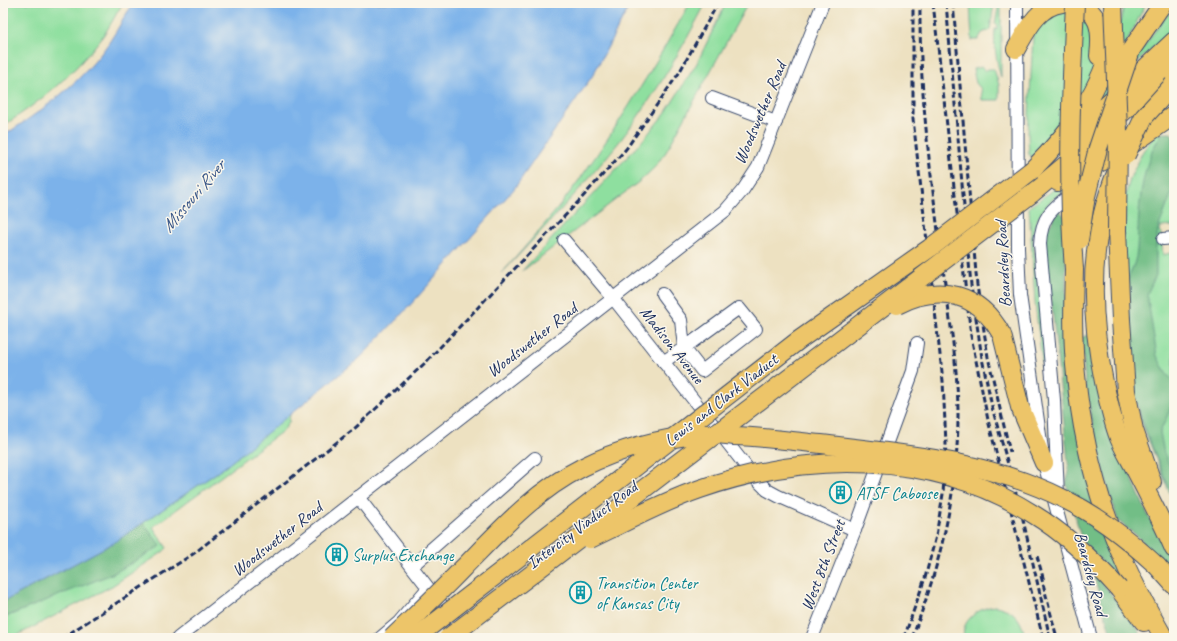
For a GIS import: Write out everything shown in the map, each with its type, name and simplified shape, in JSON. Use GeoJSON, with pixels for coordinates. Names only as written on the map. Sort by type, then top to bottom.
{"type":"FeatureCollection","features":[{"type":"Feature","properties":{"kind":"highway"},"geometry":{"type":"LineString","coordinates":[[1016,49],[1027,29],[1041,12],[1050,6],[1062,3]]}},
{"type":"Feature","properties":{"kind":"highway"},"geometry":{"type":"LineString","coordinates":[[1071,3],[1086,8],[1099,24],[1101,36],[1097,83]]}},
{"type":"Feature","properties":{"kind":"highway"},"geometry":{"type":"LineString","coordinates":[[1075,3],[1070,113],[1070,224],[1074,269],[1073,343],[1076,376],[1088,448],[1098,490],[1112,533],[1138,590],[1164,638]]}},
{"type":"Feature","properties":{"kind":"highway"},"geometry":{"type":"LineString","coordinates":[[1113,3],[1118,131],[1117,230],[1126,391],[1134,430],[1150,477],[1163,523]]}},
{"type":"Feature","properties":{"kind":"highway"},"geometry":{"type":"LineString","coordinates":[[1032,170],[1056,146],[1076,121],[1097,83],[1112,40],[1120,3]]}},
{"type":"Feature","properties":{"kind":"highway"},"geometry":{"type":"LineString","coordinates":[[1074,269],[1091,174],[1136,33],[1152,3]]}},
{"type":"Feature","properties":{"kind":"highway"},"geometry":{"type":"LineString","coordinates":[[1131,50],[1163,3]]}},
{"type":"Feature","properties":{"kind":"highway"},"geometry":{"type":"LineString","coordinates":[[1032,170],[1094,117],[1174,41]]}},
{"type":"Feature","properties":{"kind":"highway"},"geometry":{"type":"LineString","coordinates":[[448,638],[553,556],[863,324],[1031,194],[1074,158],[1174,64]]}},
{"type":"Feature","properties":{"kind":"highway"},"geometry":{"type":"LineString","coordinates":[[1174,89],[1122,159],[1104,208],[1097,240],[1093,284],[1095,325],[1102,370],[1119,438],[1163,523],[1174,549]]}},
{"type":"Feature","properties":{"kind":"highway"},"geometry":{"type":"LineString","coordinates":[[1031,194],[1100,164],[1130,149],[1174,115]]}},
{"type":"Feature","properties":{"kind":"highway","name":"Lewis and Clark Viaduct"},"geometry":{"type":"LineString","coordinates":[[415,638],[799,340],[930,248],[1032,170]]}},
{"type":"Feature","properties":{"kind":"highway"},"geometry":{"type":"LineString","coordinates":[[863,324],[903,302],[919,296],[938,292],[954,294],[971,301],[985,311],[995,322],[1002,335],[1020,407],[1044,463]]}},
{"type":"Feature","properties":{"kind":"highway"},"geometry":{"type":"LineString","coordinates":[[392,638],[444,588],[505,523],[556,482],[583,467],[617,453],[659,440],[706,434],[766,437],[925,457],[995,471],[1041,488],[1085,510],[1124,536],[1157,566],[1174,584]]}},
{"type":"Feature","properties":{"kind":"highway"},"geometry":{"type":"LineString","coordinates":[[553,556],[664,504],[700,489],[764,471],[794,466],[832,463],[874,464],[906,467],[936,472],[1000,496],[1033,514],[1072,542],[1099,567],[1119,589],[1156,638]]}},
{"type":"Feature","properties":{"kind":"street","name":"Woodswether Road"},"geometry":{"type":"LineString","coordinates":[[178,638],[730,205],[743,190],[758,167],[823,3]]}},
{"type":"Feature","properties":{"kind":"street","name":"Beardsley Road"},"geometry":{"type":"LineString","coordinates":[[1017,3],[1018,248],[1020,294],[1044,463],[1091,638]]}},
{"type":"Feature","properties":{"kind":"street"},"geometry":{"type":"LineString","coordinates":[[712,98],[776,122]]}},
{"type":"Feature","properties":{"kind":"street","name":"Beardsley Road"},"geometry":{"type":"LineString","coordinates":[[1059,519],[1054,400],[1040,244],[1041,231],[1047,215],[1053,208],[1130,149]]}},
{"type":"Feature","properties":{"kind":"street","name":"Madison Avenue"},"geometry":{"type":"LineString","coordinates":[[564,240],[605,291],[613,298],[723,438],[767,490],[855,530]]}},
{"type":"Feature","properties":{"kind":"street"},"geometry":{"type":"LineString","coordinates":[[662,294],[681,320],[684,348],[702,371],[756,329],[739,308],[684,348],[663,362]]}},
{"type":"Feature","properties":{"kind":"street","name":"West 8th Street"},"geometry":{"type":"LineString","coordinates":[[812,638],[855,530],[913,372],[917,344]]}},
{"type":"Feature","properties":{"kind":"street","name":"Intercity Viaduct Road"},"geometry":{"type":"LineString","coordinates":[[464,637],[723,438]]}},
{"type":"Feature","properties":{"kind":"street"},"geometry":{"type":"LineString","coordinates":[[412,566],[535,458]]}},
{"type":"Feature","properties":{"kind":"street"},"geometry":{"type":"LineString","coordinates":[[358,497],[412,566],[464,637]]}},
{"type":"Feature","properties":{"kind":"street"},"geometry":{"type":"LineString","coordinates":[[380,638],[399,622],[428,588]]}},
{"type":"Feature","properties":{"kind":"green space"},"geometry":{"type":"Polygon","coordinates":[[[3,3],[123,3],[103,36],[79,65],[43,97],[3,126],[3,3]]]}},
{"type":"Feature","properties":{"kind":"green space"},"geometry":{"type":"Polygon","coordinates":[[[690,3],[706,3],[684,44],[648,103],[621,140],[593,173],[502,273],[562,203],[597,155],[645,80],[690,3]]]}},
{"type":"Feature","properties":{"kind":"green space"},"geometry":{"type":"Polygon","coordinates":[[[726,3],[748,3],[666,152],[654,168],[640,181],[521,272],[643,140],[666,112],[697,63],[726,3]]]}},
{"type":"Feature","properties":{"kind":"green space"},"geometry":{"type":"Polygon","coordinates":[[[970,3],[994,3],[990,30],[982,33],[978,40],[972,40],[970,3]]]}},
{"type":"Feature","properties":{"kind":"green space"},"geometry":{"type":"Polygon","coordinates":[[[999,3],[1001,3],[1001,78],[995,47],[995,29],[997,29],[997,24],[995,24],[999,3]]]}},
{"type":"Feature","properties":{"kind":"green space"},"geometry":{"type":"Polygon","coordinates":[[[1125,3],[1146,3],[1123,50],[1103,99],[1086,112],[1115,41],[1125,3]]]}},
{"type":"Feature","properties":{"kind":"green space"},"geometry":{"type":"Polygon","coordinates":[[[1174,7],[1174,28],[1133,66],[1152,35],[1174,7]]]}},
{"type":"Feature","properties":{"kind":"green space"},"geometry":{"type":"Polygon","coordinates":[[[1057,9],[1080,14],[1088,21],[1092,34],[1095,55],[1094,76],[1089,90],[1082,102],[1062,127],[1031,158],[1031,155],[1029,155],[1028,134],[1033,35],[1035,25],[1057,9]]]}},
{"type":"Feature","properties":{"kind":"green space"},"geometry":{"type":"Polygon","coordinates":[[[982,67],[985,71],[988,69],[994,69],[999,85],[999,100],[982,100],[981,89],[976,83],[973,69],[982,67]]]}},
{"type":"Feature","properties":{"kind":"green space"},"geometry":{"type":"Polygon","coordinates":[[[1158,131],[1174,151],[1174,226],[1160,227],[1163,255],[1174,252],[1174,504],[1140,419],[1120,269],[1126,193],[1131,176],[1143,151],[1158,131]]]}},
{"type":"Feature","properties":{"kind":"green space"},"geometry":{"type":"Polygon","coordinates":[[[1162,133],[1171,133],[1174,138],[1174,187],[1158,229],[1156,247],[1156,275],[1147,294],[1157,356],[1166,373],[1174,382],[1174,401],[1160,432],[1164,453],[1174,475],[1174,499],[1144,426],[1136,401],[1124,350],[1122,325],[1122,299],[1135,262],[1140,205],[1145,175],[1154,146],[1162,133]]]}},
{"type":"Feature","properties":{"kind":"green space"},"geometry":{"type":"Polygon","coordinates":[[[1089,173],[1061,192],[1045,207],[1035,226],[1033,237],[1047,370],[1051,439],[1035,302],[1029,207],[1056,188],[1089,173]]]}},
{"type":"Feature","properties":{"kind":"green space"},"geometry":{"type":"Polygon","coordinates":[[[1059,210],[1066,218],[1066,325],[1126,580],[1121,582],[1082,541],[1066,483],[1069,472],[1045,239],[1047,229],[1059,210]]]}},
{"type":"Feature","properties":{"kind":"green space"},"geometry":{"type":"Polygon","coordinates":[[[1089,335],[1126,465],[1147,513],[1174,566],[1168,569],[1135,534],[1118,521],[1108,489],[1085,385],[1082,337],[1089,335]]]}},
{"type":"Feature","properties":{"kind":"green space"},"geometry":{"type":"Polygon","coordinates":[[[290,414],[289,422],[284,430],[153,527],[167,548],[163,552],[112,586],[12,638],[3,638],[3,618],[56,596],[160,546],[143,523],[225,467],[290,414]]]}},
{"type":"Feature","properties":{"kind":"green space"},"geometry":{"type":"Polygon","coordinates":[[[143,523],[161,546],[114,573],[3,618],[3,602],[115,542],[143,523]]]}},
{"type":"Feature","properties":{"kind":"green space"},"geometry":{"type":"Polygon","coordinates":[[[1092,570],[1134,623],[1143,638],[1112,638],[1092,570]]]}},
{"type":"Feature","properties":{"kind":"green space"},"geometry":{"type":"Polygon","coordinates":[[[996,606],[1008,610],[1016,616],[1022,625],[1026,638],[964,638],[965,626],[972,616],[984,609],[996,606]]]}},
{"type":"Feature","properties":{"kind":"water","name":"Missouri River"},"geometry":{"type":"Polygon","coordinates":[[[133,3],[631,3],[593,75],[514,189],[414,301],[361,357],[225,467],[115,542],[3,602],[3,136],[67,90],[90,67],[105,49],[133,3]]]}},
{"type":"Feature","properties":{"kind":"railway"},"geometry":{"type":"LineString","coordinates":[[62,638],[193,554],[354,429],[425,363],[579,201],[626,149],[679,73],[718,3]]}},
{"type":"Feature","properties":{"kind":"railway"},"geometry":{"type":"LineString","coordinates":[[904,638],[925,578],[936,536],[943,494],[946,444],[943,381],[913,119],[913,3]]}},
{"type":"Feature","properties":{"kind":"railway"},"geometry":{"type":"LineString","coordinates":[[912,638],[931,584],[946,528],[955,472],[958,415],[957,380],[927,140],[920,37],[920,3]]}},
{"type":"Feature","properties":{"kind":"railway"},"geometry":{"type":"LineString","coordinates":[[933,3],[971,336],[988,420],[1043,638]]}},
{"type":"Feature","properties":{"kind":"railway"},"geometry":{"type":"LineString","coordinates":[[946,3],[971,285],[982,358],[992,407],[1021,511],[1050,638]]}},
{"type":"Feature","properties":{"kind":"railway"},"geometry":{"type":"LineString","coordinates":[[953,3],[977,285],[988,357],[1010,452]]}},
{"type":"Feature","properties":{"kind":"railway"},"geometry":{"type":"LineString","coordinates":[[1037,556],[1044,581]]}},
{"type":"Feature","properties":{"kind":"railway"},"geometry":{"type":"LineString","coordinates":[[1041,576],[1057,638]]}},
{"type":"Feature","properties":{"kind":"place","name":"ATSF Caboose"},"geometry":{"type":"Point","coordinates":[841,493]}},
{"type":"Feature","properties":{"kind":"place","name":"Surplus Exchange"},"geometry":{"type":"Point","coordinates":[336,555]}},
{"type":"Feature","properties":{"kind":"place","name":"Transition Center of Kansas City"},"geometry":{"type":"Point","coordinates":[581,593]}}]}
